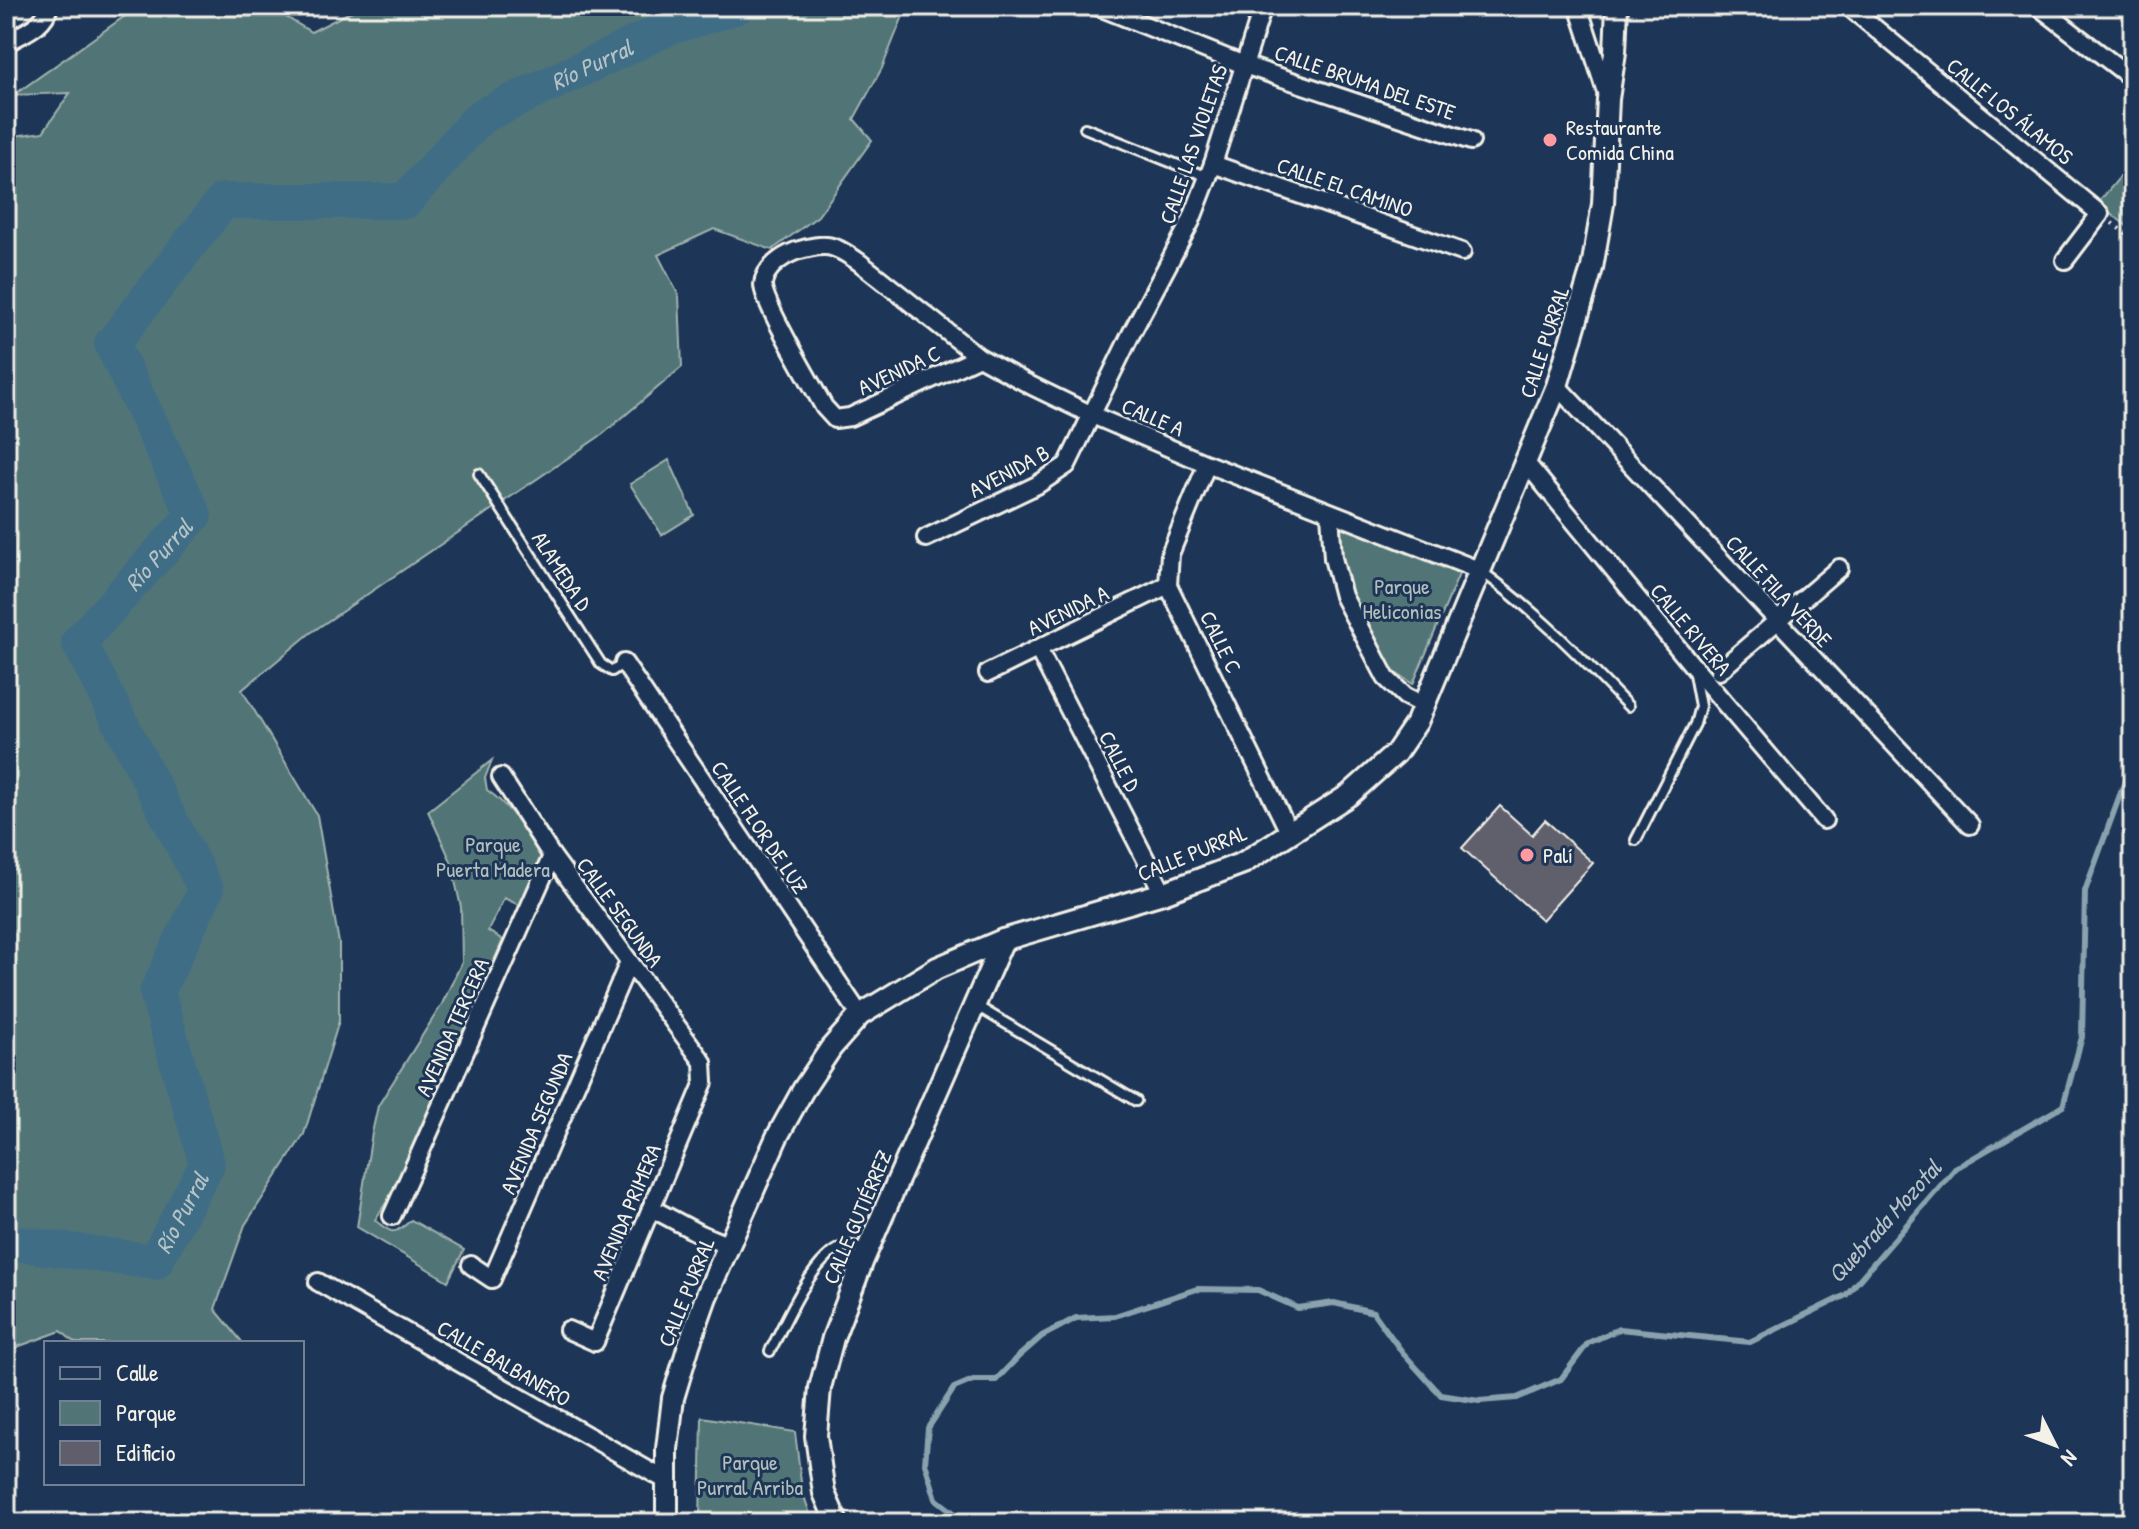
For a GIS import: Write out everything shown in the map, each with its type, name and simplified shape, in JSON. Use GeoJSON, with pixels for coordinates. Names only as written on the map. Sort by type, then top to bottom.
{"type":"FeatureCollection","features":[{"type":"Feature","properties":{"kind":"street","name":"CALLE BRUMA DEL ESTE"},"geometry":{"type":"LineString","coordinates":[[1097,6],[1244,65],[1471,141]]}},
{"type":"Feature","properties":{"kind":"street","name":"CALLE LAS VIOLETAS"},"geometry":{"type":"LineString","coordinates":[[1131,334],[1191,221],[1211,171],[1263,6]]}},
{"type":"Feature","properties":{"kind":"street"},"geometry":{"type":"LineString","coordinates":[[1578,6],[1608,99]]}},
{"type":"Feature","properties":{"kind":"street","name":"CALLE PURRAL"},"geometry":{"type":"LineString","coordinates":[[667,1523],[667,1449],[673,1398],[706,1297],[777,1137],[831,1048],[860,1015],[937,968],[1003,940],[1163,893],[1243,863],[1349,795],[1396,753],[1417,722],[1527,464],[1557,386],[1592,268],[1603,204],[1608,99],[1615,52],[1617,6]]}},
{"type":"Feature","properties":{"kind":"street","name":"CALLE LOS ÁLAMOS"},"geometry":{"type":"LineString","coordinates":[[1848,6],[2100,214]]}},
{"type":"Feature","properties":{"kind":"street"},"geometry":{"type":"LineString","coordinates":[[2038,6],[2133,79]]}},
{"type":"Feature","properties":{"kind":"street"},"geometry":{"type":"LineString","coordinates":[[6,43],[36,26],[46,17],[49,7]]}},
{"type":"Feature","properties":{"kind":"street","name":"CALLE EL CAMINO"},"geometry":{"type":"LineString","coordinates":[[1211,171],[1462,252]]}},
{"type":"Feature","properties":{"kind":"street"},"geometry":{"type":"LineString","coordinates":[[2065,260],[2100,214]]}},
{"type":"Feature","properties":{"kind":"street","name":"CALLE A"},"geometry":{"type":"LineString","coordinates":[[835,419],[817,394],[769,303],[763,284],[769,271],[783,256],[818,244],[839,248],[979,357],[1032,386],[1207,464],[1481,571]]}},
{"type":"Feature","properties":{"kind":"street","name":"AVENIDA B"},"geometry":{"type":"LineString","coordinates":[[926,538],[1054,475],[1067,465],[1131,334]]}},
{"type":"Feature","properties":{"kind":"street","name":"AVENIDA C"},"geometry":{"type":"LineString","coordinates":[[835,419],[850,417],[979,357]]}},
{"type":"Feature","properties":{"kind":"street","name":"CALLE FILA VERDE"},"geometry":{"type":"LineString","coordinates":[[1557,386],[1970,825]]}},
{"type":"Feature","properties":{"kind":"street"},"geometry":{"type":"LineString","coordinates":[[1168,585],[1170,554],[1207,464]]}},
{"type":"Feature","properties":{"kind":"street","name":"CALLE RIVERA"},"geometry":{"type":"LineString","coordinates":[[1527,464],[1824,820]]}},
{"type":"Feature","properties":{"kind":"street"},"geometry":{"type":"LineString","coordinates":[[1330,513],[1333,558],[1343,596],[1386,678],[1405,696],[1425,706]]}},
{"type":"Feature","properties":{"kind":"street"},"geometry":{"type":"LineString","coordinates":[[1719,671],[1839,568]]}},
{"type":"Feature","properties":{"kind":"street","name":"AVENIDA A"},"geometry":{"type":"LineString","coordinates":[[988,673],[1168,585]]}},
{"type":"Feature","properties":{"kind":"street","name":"CALLE C"},"geometry":{"type":"LineString","coordinates":[[1168,585],[1290,834]]}},
{"type":"Feature","properties":{"kind":"street","name":"CALLE D"},"geometry":{"type":"LineString","coordinates":[[1038,649],[1163,893]]}},
{"type":"Feature","properties":{"kind":"street","name":"CALLE FLOR DE LUZ"},"geometry":{"type":"LineString","coordinates":[[624,663],[860,1015]]}},
{"type":"Feature","properties":{"kind":"street","name":"CALLE SEGUNDA"},"geometry":{"type":"LineString","coordinates":[[501,777],[552,856],[703,1062],[705,1072]]}},
{"type":"Feature","properties":{"kind":"street","name":"AVENIDA TERCERA"},"geometry":{"type":"LineString","coordinates":[[392,1216],[552,856]]}},
{"type":"Feature","properties":{"kind":"street","name":"CALLE GUTIÉRREZ"},"geometry":{"type":"LineString","coordinates":[[837,1523],[824,1493],[816,1436],[820,1388],[833,1338],[867,1251],[1003,940]]}},
{"type":"Feature","properties":{"kind":"street","name":"AVENIDA SEGUNDA"},"geometry":{"type":"LineString","coordinates":[[471,1265],[492,1279],[629,962]]}},
{"type":"Feature","properties":{"kind":"street","name":"AVENIDA PRIMERA"},"geometry":{"type":"LineString","coordinates":[[568,1330],[595,1342],[704,1082],[705,1072]]}},
{"type":"Feature","properties":{"kind":"street"},"geometry":{"type":"LineString","coordinates":[[651,1208],[729,1246]]}},
{"type":"Feature","properties":{"kind":"street","name":"CALLE BALBANERO"},"geometry":{"type":"LineString","coordinates":[[318,1282],[667,1481]]}},
{"type":"Feature","properties":{"kind":"lane"},"geometry":{"type":"LineString","coordinates":[[1085,128],[1211,171]]}},
{"type":"Feature","properties":{"kind":"lane","name":"ALAMEDA D"},"geometry":{"type":"LineString","coordinates":[[479,474],[601,664],[612,671],[624,663]]}},
{"type":"Feature","properties":{"kind":"lane"},"geometry":{"type":"LineString","coordinates":[[1481,571],[1513,594],[1568,643],[1628,706]]}},
{"type":"Feature","properties":{"kind":"lane"},"geometry":{"type":"LineString","coordinates":[[1636,840],[1695,724],[1700,706],[1692,665]]}},
{"type":"Feature","properties":{"kind":"lane"},"geometry":{"type":"LineString","coordinates":[[975,1005],[1136,1101]]}},
{"type":"Feature","properties":{"kind":"lane"},"geometry":{"type":"LineString","coordinates":[[770,1351],[814,1269],[839,1248],[852,1245],[867,1251]]}},
{"type":"Feature","properties":{"kind":"path"},"geometry":{"type":"LineString","coordinates":[[2100,214],[2133,239]]}},
{"type":"Feature","properties":{"kind":"green space"},"geometry":{"type":"Polygon","coordinates":[[[139,6],[268,6],[311,32],[362,6],[907,6],[882,68],[854,119],[872,140],[818,216],[772,250],[714,229],[658,255],[679,296],[682,367],[603,434],[309,634],[242,690],[317,815],[339,943],[339,1021],[304,1134],[245,1225],[215,1309],[241,1341],[73,1341],[61,1331],[6,1351],[6,137],[43,132],[70,93],[14,95],[139,6]]]}},
{"type":"Feature","properties":{"kind":"green space"},"geometry":{"type":"Polygon","coordinates":[[[2133,161],[2133,231],[2098,203],[2133,161]]]}},
{"type":"Feature","properties":{"kind":"green space"},"geometry":{"type":"Polygon","coordinates":[[[669,460],[694,515],[662,535],[630,484],[669,460]]]}},
{"type":"Feature","properties":{"kind":"green space","name":"Parque Heliconias"},"geometry":{"type":"Polygon","coordinates":[[[1340,526],[1459,574],[1413,684],[1391,670],[1356,604],[1337,558],[1340,526]]]}},
{"type":"Feature","properties":{"kind":"green space","name":"Parque Puerta Madera"},"geometry":{"type":"Polygon","coordinates":[[[492,760],[485,778],[487,790],[510,811],[542,854],[521,906],[504,898],[488,931],[503,940],[392,1193],[375,1220],[390,1231],[397,1231],[411,1220],[464,1250],[448,1281],[357,1227],[378,1106],[442,1004],[462,962],[461,907],[450,859],[428,811],[492,760]]]}},
{"type":"Feature","properties":{"kind":"green space","name":"Parque Purral Arriba"},"geometry":{"type":"Polygon","coordinates":[[[702,1417],[795,1432],[802,1490],[813,1523],[700,1523],[702,1417]]]}},
{"type":"Feature","properties":{"kind":"building","name":"Palí"},"geometry":{"type":"Polygon","coordinates":[[[1500,806],[1532,835],[1545,820],[1593,863],[1542,920],[1462,848],[1500,806]]]}},
{"type":"Feature","properties":{"kind":"waterway","name":"Río Purral"},"geometry":{"type":"LineString","coordinates":[[6,1242],[155,1262],[207,1164],[157,992],[206,890],[79,642],[194,515],[112,344],[223,201],[405,201],[480,117],[670,27],[738,6]]}},
{"type":"Feature","properties":{"kind":"waterway","name":"Quebrada Mozotal"},"geometry":{"type":"LineString","coordinates":[[967,1523],[936,1499],[925,1463],[928,1428],[954,1388],[973,1380],[996,1380],[1042,1336],[1076,1318],[1115,1316],[1197,1289],[1258,1290],[1298,1308],[1334,1303],[1373,1312],[1402,1352],[1441,1395],[1479,1401],[1517,1398],[1561,1379],[1588,1343],[1619,1329],[1750,1342],[1846,1295],[1956,1168],[2063,1106],[2082,1037],[2085,891],[2133,759]]}},
{"type":"Feature","properties":{"kind":"place","name":"Restaurante Comida China"},"geometry":{"type":"Point","coordinates":[1550,140]}},
{"type":"Feature","properties":{"kind":"place","name":"Palí"},"geometry":{"type":"Point","coordinates":[1527,855]}}]}
